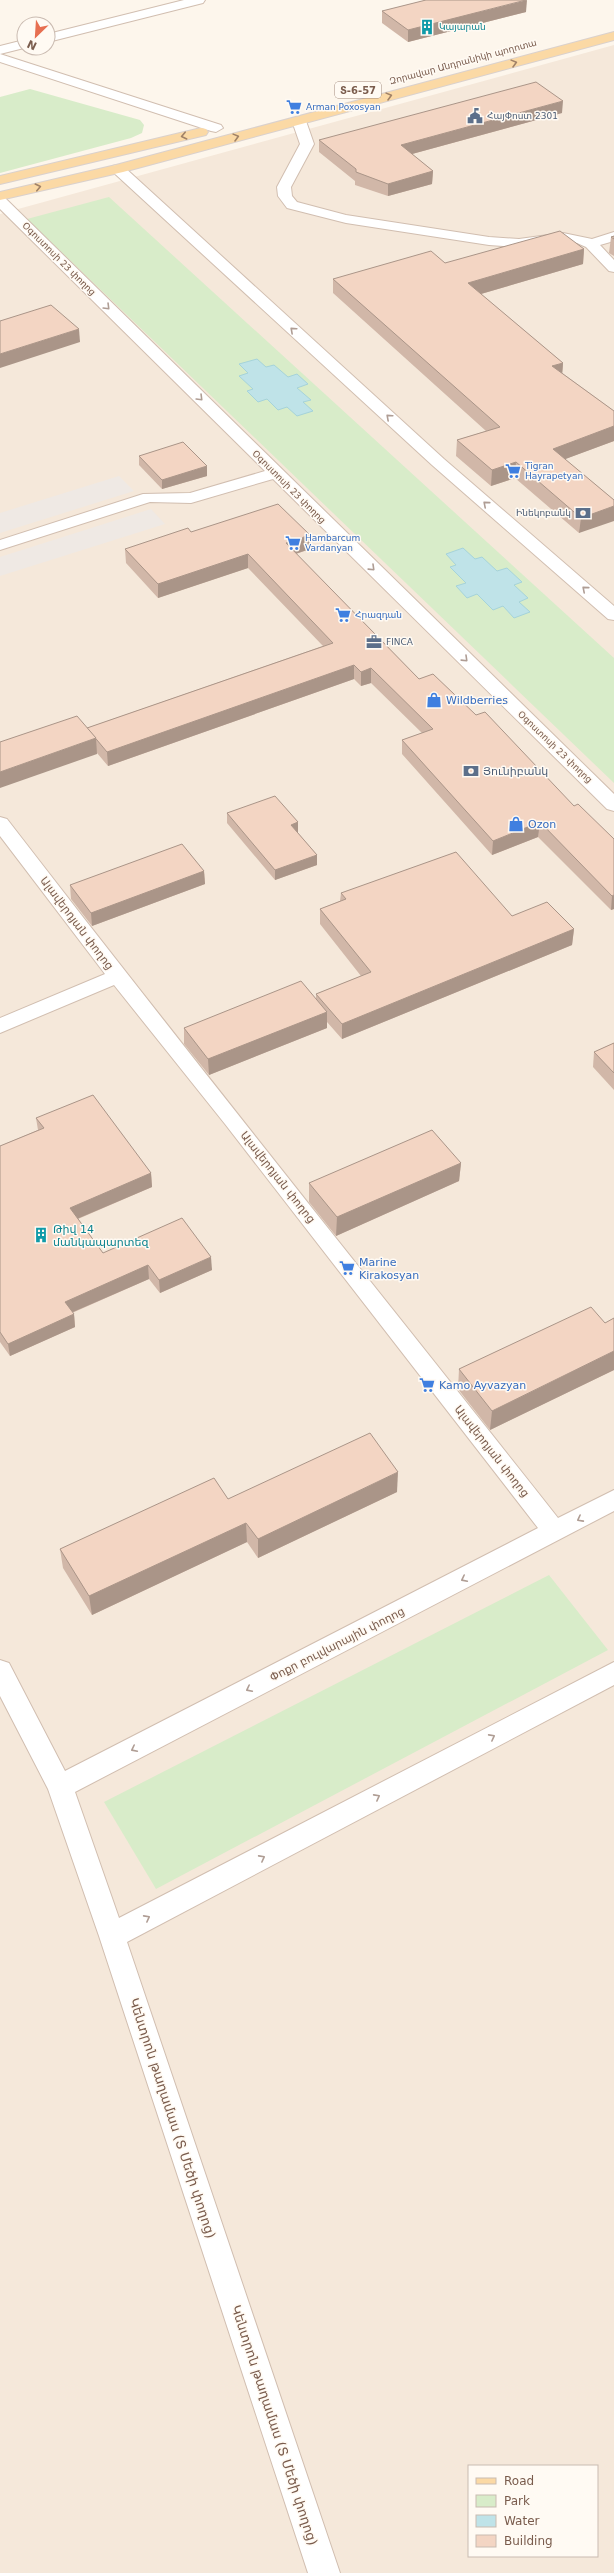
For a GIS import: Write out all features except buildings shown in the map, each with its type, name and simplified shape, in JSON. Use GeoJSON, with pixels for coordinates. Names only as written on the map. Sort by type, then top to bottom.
{"type":"FeatureCollection","features":[{"type":"Feature","properties":{"kind":"main road","name":"Զորավար Անդրանիկի պողոտա"},"geometry":{"type":"LineString","coordinates":[[0,196],[118,170],[614,36]]}},
{"type":"Feature","properties":{"kind":"main road"},"geometry":{"type":"LineString","coordinates":[[0,180],[230,125]]}},
{"type":"Feature","properties":{"kind":"main road"},"geometry":{"type":"LineString","coordinates":[[102,156],[118,170]]}},
{"type":"Feature","properties":{"kind":"street"},"geometry":{"type":"LineString","coordinates":[[56,36],[199,0]]}},
{"type":"Feature","properties":{"kind":"street"},"geometry":{"type":"LineString","coordinates":[[0,50],[16,46]]}},
{"type":"Feature","properties":{"kind":"street"},"geometry":{"type":"LineString","coordinates":[[0,58],[216,128]]}},
{"type":"Feature","properties":{"kind":"street"},"geometry":{"type":"LineString","coordinates":[[299,121],[307,144],[284,187],[285,196],[292,205],[312,212],[346,219],[489,241],[519,243],[563,237],[591,244],[614,268]]}},
{"type":"Feature","properties":{"kind":"street"},"geometry":{"type":"LineString","coordinates":[[118,170],[438,462],[614,615]]}},
{"type":"Feature","properties":{"kind":"street","name":"Օգոստոսի 23 փողոց"},"geometry":{"type":"LineString","coordinates":[[0,201],[614,805]]}},
{"type":"Feature","properties":{"kind":"street"},"geometry":{"type":"LineString","coordinates":[[591,244],[614,236]]}},
{"type":"Feature","properties":{"kind":"street"},"geometry":{"type":"LineString","coordinates":[[0,545],[149,497],[191,498],[275,473]]}},
{"type":"Feature","properties":{"kind":"street","name":"Ալավերդյան փողոց"},"geometry":{"type":"LineString","coordinates":[[0,823],[117,976],[232,1119],[555,1532]]}},
{"type":"Feature","properties":{"kind":"street"},"geometry":{"type":"LineString","coordinates":[[0,1026],[117,976]]}},
{"type":"Feature","properties":{"kind":"street","name":"Փոքր բուլվարային փողոց"},"geometry":{"type":"LineString","coordinates":[[60,1787],[555,1532],[614,1500]]}},
{"type":"Feature","properties":{"kind":"street","name":"Կենտրոն թաղամաս (Տ Մեծի փողոց)"},"geometry":{"type":"LineString","coordinates":[[0,1672],[60,1787],[112,1936],[324,2573]]}},
{"type":"Feature","properties":{"kind":"street"},"geometry":{"type":"LineString","coordinates":[[112,1936],[614,1673]]}},
{"type":"Feature","properties":{"kind":"shaded area"},"geometry":{"type":"Polygon","coordinates":[[[614,45],[614,2573],[0,2573],[0,214],[614,45]]]}},
{"type":"Feature","properties":{"kind":"shaded area"},"geometry":{"type":"Polygon","coordinates":[[[119,476],[134,491],[0,533],[0,513],[119,476]]]}},
{"type":"Feature","properties":{"kind":"shaded area"},"geometry":{"type":"Polygon","coordinates":[[[151,509],[165,524],[0,576],[0,557],[151,509]]]}},
{"type":"Feature","properties":{"kind":"green space"},"geometry":{"type":"Polygon","coordinates":[[[30,89],[140,120],[144,125],[142,133],[131,138],[0,173],[0,97],[30,89]]]}},
{"type":"Feature","properties":{"kind":"green space"},"geometry":{"type":"Polygon","coordinates":[[[109,197],[614,658],[614,783],[27,219],[109,197]]]}},
{"type":"Feature","properties":{"kind":"green space"},"geometry":{"type":"Polygon","coordinates":[[[549,1575],[608,1650],[156,1889],[104,1802],[549,1575]]]}},
{"type":"Feature","properties":{"kind":"water"},"geometry":{"type":"Polygon","coordinates":[[[257,359],[266,367],[274,365],[288,377],[297,374],[308,384],[297,388],[311,400],[303,402],[313,411],[297,416],[287,407],[278,410],[267,399],[258,402],[247,391],[253,389],[239,376],[248,373],[239,364],[257,359]]]}},
{"type":"Feature","properties":{"kind":"water"},"geometry":{"type":"Polygon","coordinates":[[[463,548],[475,559],[482,557],[497,571],[507,568],[522,582],[514,585],[528,598],[519,602],[530,612],[514,618],[503,606],[493,610],[477,594],[467,598],[456,586],[466,583],[450,567],[456,565],[446,554],[463,548]]]}},
{"type":"Feature","properties":{"kind":"place","name":"Կայարան"},"geometry":{"type":"Point","coordinates":[427,27]}},
{"type":"Feature","properties":{"kind":"place","name":"Arman Poxosyan"},"geometry":{"type":"Point","coordinates":[294,107]}},
{"type":"Feature","properties":{"kind":"place","name":"ՀայՓոստ 2301"},"geometry":{"type":"Point","coordinates":[475,116]}},
{"type":"Feature","properties":{"kind":"place","name":"Tigran Hayrapetyan"},"geometry":{"type":"Point","coordinates":[513,471]}},
{"type":"Feature","properties":{"kind":"place","name":"Ինեկոբանկ"},"geometry":{"type":"Point","coordinates":[583,513]}},
{"type":"Feature","properties":{"kind":"place","name":"Hambarcum Vardanyan"},"geometry":{"type":"Point","coordinates":[293,543]}},
{"type":"Feature","properties":{"kind":"place","name":"Հրազդան"},"geometry":{"type":"Point","coordinates":[343,615]}},
{"type":"Feature","properties":{"kind":"place","name":"FINCA"},"geometry":{"type":"Point","coordinates":[374,642]}},
{"type":"Feature","properties":{"kind":"place","name":"Wildberries"},"geometry":{"type":"Point","coordinates":[434,700]}},
{"type":"Feature","properties":{"kind":"place","name":"Յունիբանկ"},"geometry":{"type":"Point","coordinates":[471,771]}},
{"type":"Feature","properties":{"kind":"place","name":"Ozon"},"geometry":{"type":"Point","coordinates":[516,824]}},
{"type":"Feature","properties":{"kind":"place","name":"Թիվ 14 մանկապարտեզ"},"geometry":{"type":"Point","coordinates":[41,1235]}},
{"type":"Feature","properties":{"kind":"place","name":"Marine Kirakosyan"},"geometry":{"type":"Point","coordinates":[347,1268]}},
{"type":"Feature","properties":{"kind":"place","name":"Kamo Ayvazyan"},"geometry":{"type":"Point","coordinates":[427,1385]}}]}
